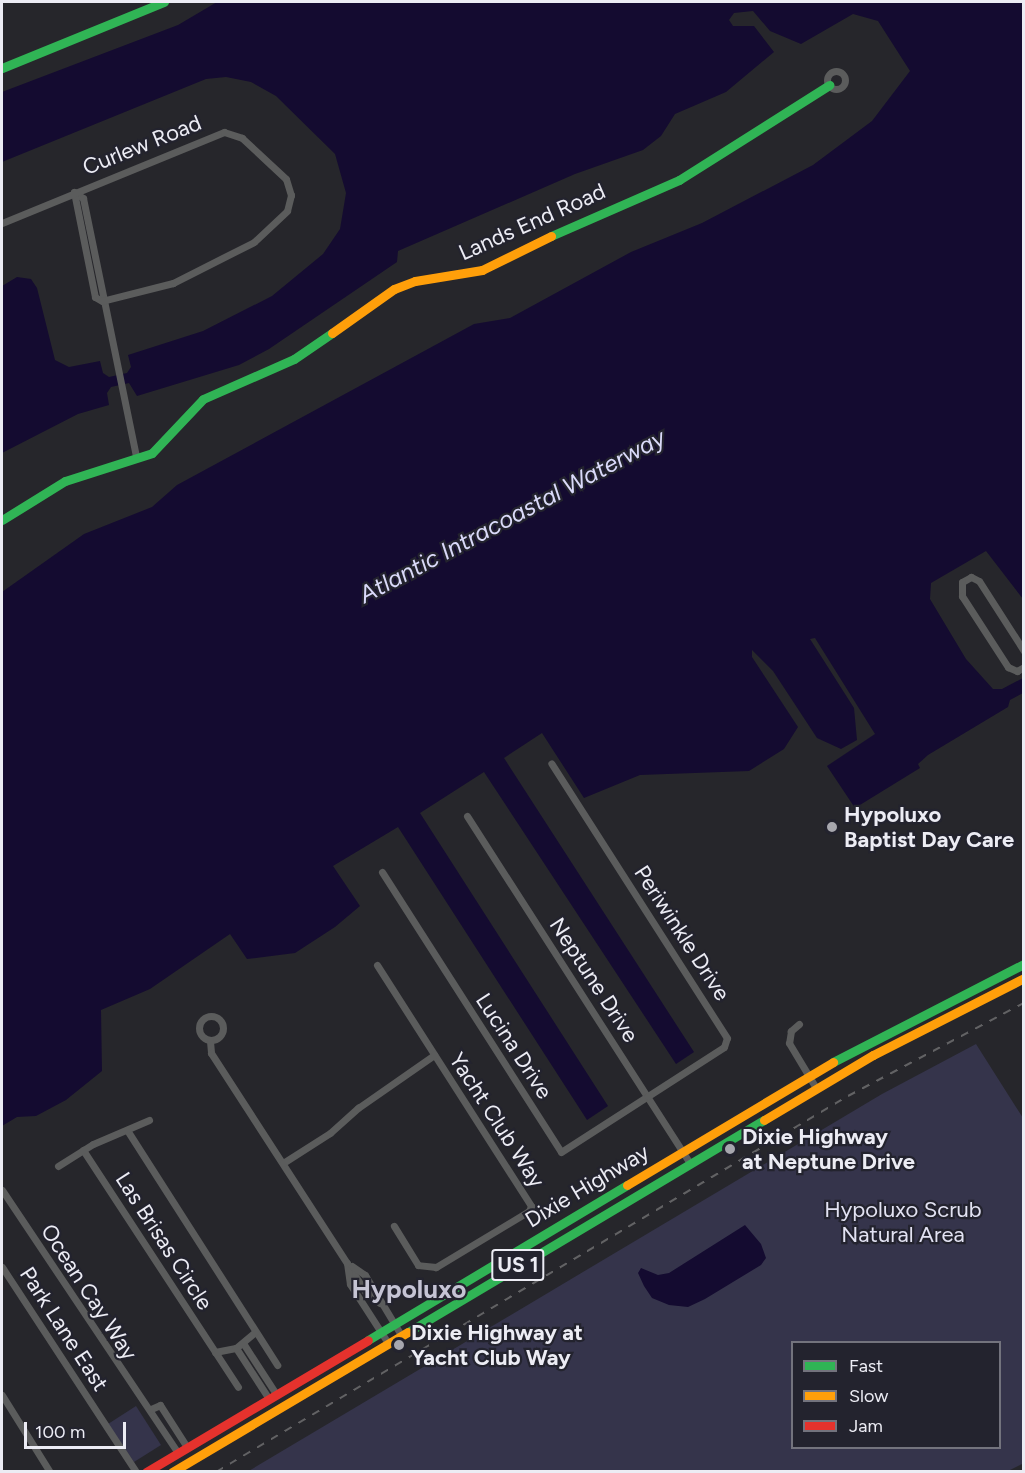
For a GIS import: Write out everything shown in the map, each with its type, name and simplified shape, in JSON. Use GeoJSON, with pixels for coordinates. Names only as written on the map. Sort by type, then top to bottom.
{"type":"FeatureCollection","features":[{"type":"Feature","properties":{"kind":"main road"},"geometry":{"type":"LineString","coordinates":[[2,68],[164,2]]}},
{"type":"Feature","properties":{"kind":"main road","name":"Lands End Road"},"geometry":{"type":"LineString","coordinates":[[2,520],[65,481],[157,450],[203,399],[294,359],[394,289],[415,281],[482,270],[583,220],[679,180],[829,85]]}},
{"type":"Feature","properties":{"kind":"main road","name":"Dixie Highway"},"geometry":{"type":"LineString","coordinates":[[146,1472],[809,1077],[950,999],[1023,964]]}},
{"type":"Feature","properties":{"kind":"main road","name":"Dixie Highway"},"geometry":{"type":"LineString","coordinates":[[172,1472],[816,1088],[956,1010],[1023,978]]}},
{"type":"Feature","properties":{"kind":"main road"},"geometry":{"type":"LineString","coordinates":[[950,999],[956,1010]]}},
{"type":"Feature","properties":{"kind":"street","name":"Curlew Road"},"geometry":{"type":"LineString","coordinates":[[74,192],[224,132],[242,138],[289,184],[291,201],[285,215],[237,253],[173,283],[102,301]]}},
{"type":"Feature","properties":{"kind":"street"},"geometry":{"type":"LineString","coordinates":[[2,223],[74,192],[83,198],[105,293],[102,301],[136,456]]}},
{"type":"Feature","properties":{"kind":"street"},"geometry":{"type":"LineString","coordinates":[[1023,651],[979,581],[971,577],[962,582],[962,596],[1008,667],[1017,671],[1023,667]]}},
{"type":"Feature","properties":{"kind":"street","name":"Periwinkle Drive"},"geometry":{"type":"LineString","coordinates":[[551,763],[728,1038],[724,1047],[648,1096]]}},
{"type":"Feature","properties":{"kind":"street","name":"Neptune Drive"},"geometry":{"type":"LineString","coordinates":[[467,816],[690,1163]]}},
{"type":"Feature","properties":{"kind":"street","name":"Lucina Drive"},"geometry":{"type":"LineString","coordinates":[[382,872],[561,1152],[648,1096]]}},
{"type":"Feature","properties":{"kind":"street","name":"Yacht Club Way"},"geometry":{"type":"LineString","coordinates":[[377,966],[531,1206],[529,1212],[436,1267],[418,1265],[394,1226]]}},
{"type":"Feature","properties":{"kind":"street"},"geometry":{"type":"LineString","coordinates":[[799,1024],[791,1031],[789,1043],[816,1088]]}},
{"type":"Feature","properties":{"kind":"street"},"geometry":{"type":"LineString","coordinates":[[210,1041],[211,1053],[347,1263],[365,1275],[369,1289],[401,1335]]}},
{"type":"Feature","properties":{"kind":"street","name":"Yacht Club Way"},"geometry":{"type":"LineString","coordinates":[[283,1163],[330,1133],[358,1108],[434,1055]]}},
{"type":"Feature","properties":{"kind":"street"},"geometry":{"type":"LineString","coordinates":[[58,1166],[83,1150],[149,1120]]}},
{"type":"Feature","properties":{"kind":"street","name":"Las Brisas Circle"},"geometry":{"type":"LineString","coordinates":[[127,1130],[252,1321],[255,1332],[278,1365]]}},
{"type":"Feature","properties":{"kind":"street","name":"Las Brisas Circle"},"geometry":{"type":"LineString","coordinates":[[83,1150],[238,1387]]}},
{"type":"Feature","properties":{"kind":"street","name":"Ocean Cay Way"},"geometry":{"type":"LineString","coordinates":[[2,1190],[140,1402],[151,1409],[178,1453]]}},
{"type":"Feature","properties":{"kind":"street"},"geometry":{"type":"LineString","coordinates":[[347,1263],[350,1284],[388,1343]]}},
{"type":"Feature","properties":{"kind":"street","name":"Park Lane East"},"geometry":{"type":"LineString","coordinates":[[2,1267],[136,1472]]}},
{"type":"Feature","properties":{"kind":"street"},"geometry":{"type":"LineString","coordinates":[[357,1295],[369,1289]]}},
{"type":"Feature","properties":{"kind":"street"},"geometry":{"type":"LineString","coordinates":[[215,1352],[236,1348],[255,1332]]}},
{"type":"Feature","properties":{"kind":"street"},"geometry":{"type":"LineString","coordinates":[[243,1343],[272,1396]]}},
{"type":"Feature","properties":{"kind":"street"},"geometry":{"type":"LineString","coordinates":[[236,1348],[272,1396]]}},
{"type":"Feature","properties":{"kind":"street"},"geometry":{"type":"LineString","coordinates":[[2,1395],[50,1472]]}},
{"type":"Feature","properties":{"kind":"street"},"geometry":{"type":"LineString","coordinates":[[151,1409],[160,1404],[187,1447]]}},
{"type":"Feature","properties":{"kind":"green space","name":"Hypoluxo Scrub Natural Area"},"geometry":{"type":"Polygon","coordinates":[[[976,1044],[1023,1118],[1024,1463],[1008,1471],[247,1472],[882,1094],[976,1044]]]}},
{"type":"Feature","properties":{"kind":"green space"},"geometry":{"type":"Polygon","coordinates":[[[136,1406],[161,1445],[134,1462],[108,1424],[136,1406]]]}},
{"type":"Feature","properties":{"kind":"water","name":"Atlantic Intracoastal Waterway"},"geometry":{"type":"Polygon","coordinates":[[[217,2],[1023,2],[1023,599],[986,551],[931,583],[930,599],[966,659],[993,689],[1002,689],[1023,678],[1023,693],[1010,700],[1008,707],[928,755],[918,764],[920,768],[855,808],[827,766],[875,734],[815,638],[810,639],[854,708],[857,740],[841,749],[817,738],[773,671],[752,650],[752,657],[798,727],[784,749],[749,771],[640,775],[584,798],[542,733],[504,758],[694,1052],[676,1064],[484,772],[420,813],[608,1106],[587,1120],[398,827],[333,866],[360,906],[335,927],[295,953],[247,959],[230,934],[150,989],[101,1010],[102,1071],[66,1100],[36,1116],[17,1117],[2,1126],[2,592],[84,534],[152,507],[177,485],[474,324],[510,318],[631,252],[702,223],[813,165],[872,121],[910,71],[878,21],[853,14],[801,44],[770,31],[753,11],[734,13],[729,20],[733,26],[754,26],[774,52],[726,92],[675,114],[661,136],[643,150],[575,174],[398,251],[397,262],[269,349],[239,365],[137,396],[129,383],[111,387],[107,393],[109,405],[78,414],[2,453],[2,286],[17,277],[31,279],[37,288],[55,360],[69,367],[100,361],[103,373],[109,377],[127,373],[131,367],[128,355],[203,331],[272,296],[323,254],[340,229],[346,193],[335,154],[276,96],[251,82],[226,77],[206,79],[2,162],[2,92],[178,25],[217,2]]]}},
{"type":"Feature","properties":{"kind":"water"},"geometry":{"type":"Polygon","coordinates":[[[745,1225],[761,1244],[766,1258],[761,1265],[688,1307],[669,1305],[652,1298],[638,1273],[641,1268],[658,1275],[669,1273],[745,1225]]]}},
{"type":"Feature","properties":{"kind":"railway"},"geometry":{"type":"LineString","coordinates":[[216,1472],[848,1096],[1024,1003]]}},
{"type":"Feature","properties":{"kind":"traffic: fast"},"geometry":{"type":"LineString","coordinates":[[2,68],[164,2]]}},
{"type":"Feature","properties":{"kind":"traffic: fast"},"geometry":{"type":"LineString","coordinates":[[551,236],[679,180],[829,85]]}},
{"type":"Feature","properties":{"kind":"traffic: fast"},"geometry":{"type":"LineString","coordinates":[[2,520],[65,481],[152,453],[203,399],[294,359],[332,333]]}},
{"type":"Feature","properties":{"kind":"traffic: fast"},"geometry":{"type":"LineString","coordinates":[[833,1062],[1024,964]]}},
{"type":"Feature","properties":{"kind":"traffic: fast"},"geometry":{"type":"LineString","coordinates":[[408,1332],[764,1120]]}},
{"type":"Feature","properties":{"kind":"traffic: fast"},"geometry":{"type":"LineString","coordinates":[[368,1340],[627,1185]]}},
{"type":"Feature","properties":{"kind":"traffic: slow"},"geometry":{"type":"LineString","coordinates":[[332,333],[394,289],[415,281],[482,270],[551,236]]}},
{"type":"Feature","properties":{"kind":"traffic: slow"},"geometry":{"type":"LineString","coordinates":[[764,1120],[873,1055],[1024,978]]}},
{"type":"Feature","properties":{"kind":"traffic: slow"},"geometry":{"type":"LineString","coordinates":[[627,1185],[833,1062]]}},
{"type":"Feature","properties":{"kind":"traffic: slow"},"geometry":{"type":"LineString","coordinates":[[172,1472],[408,1332]]}},
{"type":"Feature","properties":{"kind":"traffic: jam"},"geometry":{"type":"LineString","coordinates":[[146,1472],[368,1340]]}},
{"type":"Feature","properties":{"kind":"place","name":"Hypoluxo Baptist Day Care"},"geometry":{"type":"Point","coordinates":[832,827]}},
{"type":"Feature","properties":{"kind":"place","name":"Dixie Highway at Neptune Drive"},"geometry":{"type":"Point","coordinates":[730,1149]}},
{"type":"Feature","properties":{"kind":"place","name":"Dixie Highway at Yacht Club Way"},"geometry":{"type":"Point","coordinates":[399,1345]}},
{"type":"Feature","properties":{"kind":"district","name":"Hypoluxo"},"geometry":{"type":"Point","coordinates":[409,1290]}}]}
